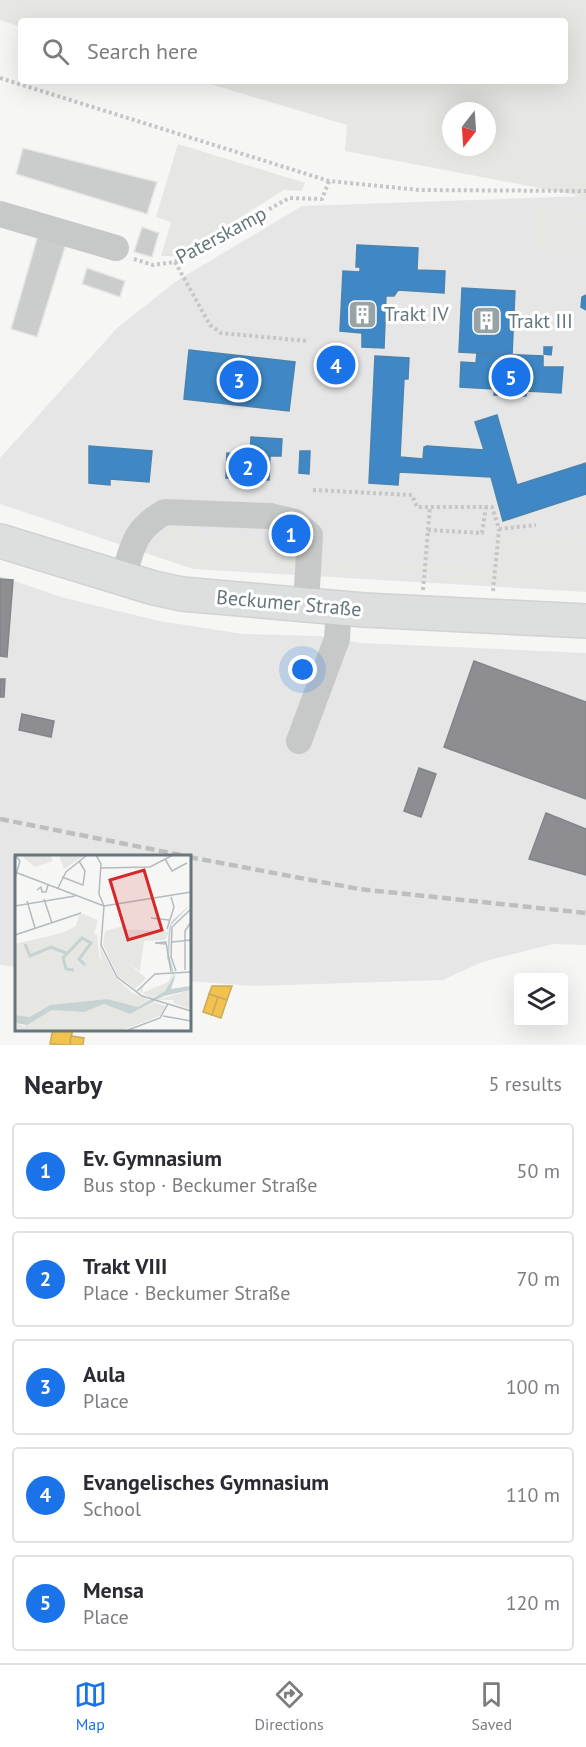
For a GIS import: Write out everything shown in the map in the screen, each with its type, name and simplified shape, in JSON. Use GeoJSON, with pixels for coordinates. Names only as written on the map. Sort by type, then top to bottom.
{"type":"FeatureCollection","features":[{"type":"Feature","properties":{"kind":"main road","name":"Beckumer Straße"},"geometry":{"type":"LineString","coordinates":[[0,541],[123,579],[182,594],[339,608],[586,621]]}},
{"type":"Feature","properties":{"kind":"street"},"geometry":{"type":"LineString","coordinates":[[0,214],[116,248]]}},
{"type":"Feature","properties":{"kind":"street"},"geometry":{"type":"LineString","coordinates":[[123,579],[136,537],[150,520],[165,512],[270,516],[295,522],[310,534],[306,605]]}},
{"type":"Feature","properties":{"kind":"street"},"geometry":{"type":"LineString","coordinates":[[299,741],[337,639],[339,608]]}},
{"type":"Feature","properties":{"kind":"path"},"geometry":{"type":"LineString","coordinates":[[0,78],[18,84]]}},
{"type":"Feature","properties":{"kind":"path"},"geometry":{"type":"LineString","coordinates":[[19,84],[328,181],[419,190],[586,191]]}},
{"type":"Feature","properties":{"kind":"path","name":"Paterskamp"},"geometry":{"type":"LineString","coordinates":[[116,248],[135,260],[153,265],[175,262],[289,198],[321,199],[328,181]]}},
{"type":"Feature","properties":{"kind":"path"},"geometry":{"type":"LineString","coordinates":[[175,262],[210,324],[222,333],[308,341]]}},
{"type":"Feature","properties":{"kind":"path"},"geometry":{"type":"LineString","coordinates":[[313,490],[412,495],[417,507],[492,507],[499,529],[491,616]]}},
{"type":"Feature","properties":{"kind":"path"},"geometry":{"type":"LineString","coordinates":[[420,612],[430,507]]}},
{"type":"Feature","properties":{"kind":"path"},"geometry":{"type":"LineString","coordinates":[[428,530],[482,533],[486,507]]}},
{"type":"Feature","properties":{"kind":"path"},"geometry":{"type":"LineString","coordinates":[[499,529],[536,525]]}},
{"type":"Feature","properties":{"kind":"shaded area"},"geometry":{"type":"Polygon","coordinates":[[[0,0],[586,0],[586,197],[345,151],[347,125],[210,84],[568,84],[568,18],[18,18],[18,26],[0,20],[0,0]]]}},
{"type":"Feature","properties":{"kind":"shaded area"},"geometry":{"type":"Polygon","coordinates":[[[178,144],[305,183],[302,191],[284,190],[222,229],[172,256],[161,256],[171,222],[156,217],[178,144]]]}},
{"type":"Feature","properties":{"kind":"shaded area"},"geometry":{"type":"Polygon","coordinates":[[[586,196],[586,592],[193,569],[0,504],[0,458],[117,328],[178,280],[302,206],[586,196]]]}},
{"type":"Feature","properties":{"kind":"shaded area"},"geometry":{"type":"Polygon","coordinates":[[[538,205],[586,211],[586,258],[532,250],[538,205]]]}},
{"type":"Feature","properties":{"kind":"shaded area"},"geometry":{"type":"Polygon","coordinates":[[[187,520],[201,536],[289,542],[302,529],[300,571],[194,565],[155,553],[166,531],[175,524],[187,520]]]}},
{"type":"Feature","properties":{"kind":"shaded area"},"geometry":{"type":"Polygon","coordinates":[[[586,533],[586,588],[318,572],[319,558],[491,567],[495,535],[533,537],[586,533]]]}},
{"type":"Feature","properties":{"kind":"shaded area"},"geometry":{"type":"Polygon","coordinates":[[[0,576],[61,597],[159,621],[243,634],[319,636],[361,643],[586,653],[586,945],[553,944],[482,962],[443,980],[254,986],[190,981],[190,855],[15,855],[15,967],[0,965],[0,576]]]}},
{"type":"Feature","properties":{"kind":"building: Homes"},"geometry":{"type":"Polygon","coordinates":[[[212,986],[232,986],[227,1000],[209,994],[212,986]]]}},
{"type":"Feature","properties":{"kind":"building: Homes"},"geometry":{"type":"Polygon","coordinates":[[[209,994],[218,997],[212,1015],[203,1012],[209,994]]]}},
{"type":"Feature","properties":{"kind":"building: Homes"},"geometry":{"type":"Polygon","coordinates":[[[218,997],[227,1000],[221,1018],[212,1015],[218,997]]]}},
{"type":"Feature","properties":{"kind":"building: Homes"},"geometry":{"type":"Polygon","coordinates":[[[53,1030],[73,1030],[70,1045],[50,1044],[53,1030]]]}},
{"type":"Feature","properties":{"kind":"building: Homes"},"geometry":{"type":"Polygon","coordinates":[[[71,1036],[84,1038],[83,1045],[70,1045],[71,1036]]]}},
{"type":"Feature","properties":{"kind":"building: Schools","name":"Trakt IV"},"geometry":{"type":"Polygon","coordinates":[[[357,245],[418,248],[417,270],[445,271],[444,293],[398,290],[394,296],[386,296],[384,348],[362,347],[362,333],[340,331],[343,271],[360,272],[360,267],[356,267],[357,245]]]}},
{"type":"Feature","properties":{"kind":"building: Schools","name":"Trakt III"},"geometry":{"type":"Polygon","coordinates":[[[462,288],[515,291],[512,355],[459,352],[462,288]]]}},
{"type":"Feature","properties":{"kind":"building: Schools"},"geometry":{"type":"Polygon","coordinates":[[[586,295],[586,310],[581,307],[582,297],[586,295]]]}},
{"type":"Feature","properties":{"kind":"building: Schools"},"geometry":{"type":"Polygon","coordinates":[[[544,347],[552,347],[551,355],[544,354],[544,347]]]}},
{"type":"Feature","properties":{"kind":"building: Schools"},"geometry":{"type":"Polygon","coordinates":[[[189,350],[295,362],[289,411],[184,399],[189,350]]]}},
{"type":"Feature","properties":{"kind":"building: Schools"},"geometry":{"type":"Polygon","coordinates":[[[477,353],[543,356],[543,367],[563,367],[561,393],[527,391],[526,396],[494,395],[495,389],[460,387],[461,362],[476,363],[477,353]]]}},
{"type":"Feature","properties":{"kind":"building: Schools"},"geometry":{"type":"Polygon","coordinates":[[[375,356],[409,358],[408,379],[404,379],[400,457],[423,459],[424,447],[427,446],[484,450],[475,422],[497,415],[517,485],[586,463],[586,494],[503,521],[491,477],[399,472],[398,485],[369,483],[375,356]]]}},
{"type":"Feature","properties":{"kind":"building: Schools"},"geometry":{"type":"Polygon","coordinates":[[[251,437],[282,439],[281,456],[270,456],[269,480],[226,478],[227,453],[250,455],[251,437]]]}},
{"type":"Feature","properties":{"kind":"building: Schools"},"geometry":{"type":"Polygon","coordinates":[[[89,446],[152,451],[149,482],[110,479],[110,485],[89,483],[89,446]]]}},
{"type":"Feature","properties":{"kind":"building: Schools"},"geometry":{"type":"Polygon","coordinates":[[[300,451],[310,451],[309,474],[299,473],[300,451]]]}},
{"type":"Feature","properties":{"kind":"building: Industry"},"geometry":{"type":"Polygon","coordinates":[[[0,579],[13,580],[7,657],[0,656],[0,579]]]}},
{"type":"Feature","properties":{"kind":"building: Industry"},"geometry":{"type":"Polygon","coordinates":[[[474,661],[586,702],[586,799],[444,747],[474,661]]]}},
{"type":"Feature","properties":{"kind":"building: Industry"},"geometry":{"type":"Polygon","coordinates":[[[0,679],[5,679],[4,697],[0,697],[0,679]]]}},
{"type":"Feature","properties":{"kind":"building: Industry"},"geometry":{"type":"Polygon","coordinates":[[[22,714],[54,721],[51,737],[19,730],[22,714]]]}},
{"type":"Feature","properties":{"kind":"building: Industry"},"geometry":{"type":"Polygon","coordinates":[[[419,768],[436,774],[421,817],[404,811],[419,768]]]}},
{"type":"Feature","properties":{"kind":"building: Industry"},"geometry":{"type":"Polygon","coordinates":[[[546,813],[586,829],[586,875],[529,859],[546,813]]]}},
{"type":"Feature","properties":{"kind":"building: Other"},"geometry":{"type":"Polygon","coordinates":[[[23,148],[157,182],[147,214],[16,174],[23,148]]]}},
{"type":"Feature","properties":{"kind":"building: Other"},"geometry":{"type":"Polygon","coordinates":[[[142,227],[159,233],[152,257],[134,252],[142,227]]]}},
{"type":"Feature","properties":{"kind":"building: Other"},"geometry":{"type":"Polygon","coordinates":[[[38,235],[66,244],[37,337],[11,329],[38,235]]]}},
{"type":"Feature","properties":{"kind":"building: Other"},"geometry":{"type":"Polygon","coordinates":[[[87,268],[125,281],[120,297],[82,284],[87,268]]]}},
{"type":"Feature","properties":{"kind":"railway"},"geometry":{"type":"LineString","coordinates":[[0,819],[181,855]]}},
{"type":"Feature","properties":{"kind":"railway"},"geometry":{"type":"LineString","coordinates":[[190,857],[359,889],[586,913]]}},
{"type":"Feature","properties":{"kind":"place","name":"Trakt IV"},"geometry":{"type":"Point","coordinates":[363,314]}},
{"type":"Feature","properties":{"kind":"place","name":"Trakt III"},"geometry":{"type":"Point","coordinates":[487,321]}},
{"type":"Feature","properties":{"kind":"place","name":"Evangelisches Gymnasium"},"geometry":{"type":"Point","coordinates":[336,365]}},
{"type":"Feature","properties":{"kind":"place","name":"Mensa"},"geometry":{"type":"Point","coordinates":[511,377]}},
{"type":"Feature","properties":{"kind":"place","name":"Aula"},"geometry":{"type":"Point","coordinates":[239,380]}},
{"type":"Feature","properties":{"kind":"place","name":"Trakt VIII"},"geometry":{"type":"Point","coordinates":[248,467]}},
{"type":"Feature","properties":{"kind":"place","name":"Ev. Gymnasium"},"geometry":{"type":"Point","coordinates":[291,534]}}]}
